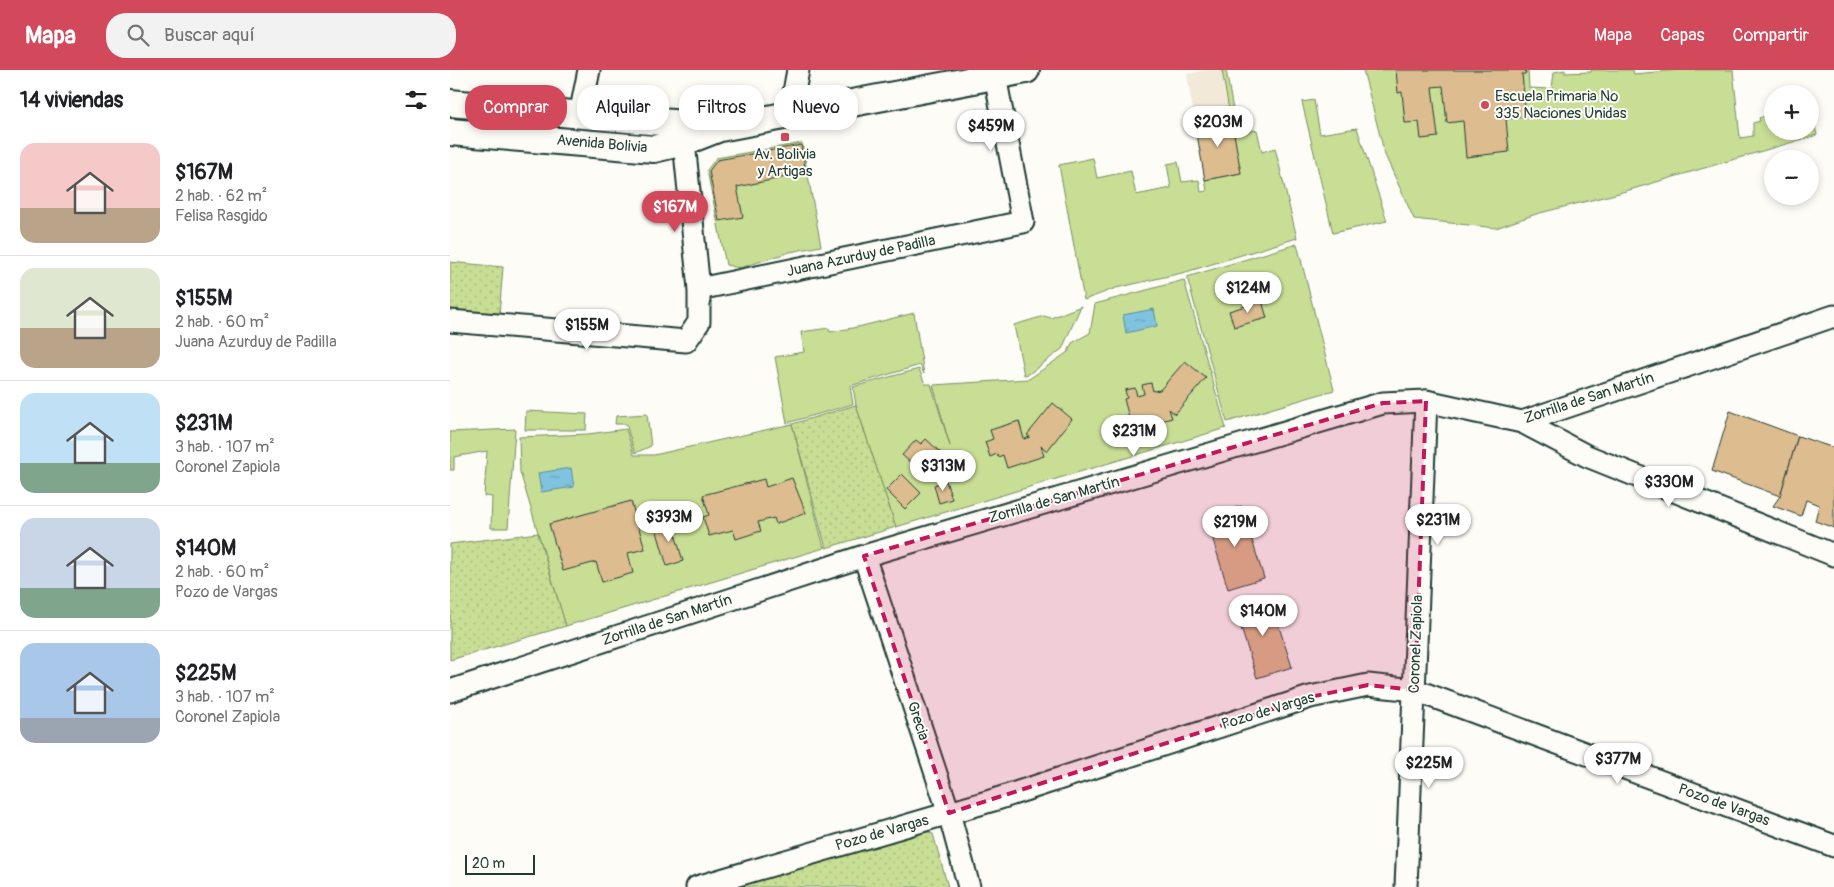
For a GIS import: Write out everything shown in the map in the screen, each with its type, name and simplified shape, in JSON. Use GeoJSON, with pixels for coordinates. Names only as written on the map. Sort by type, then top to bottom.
{"type":"FeatureCollection","features":[{"type":"Feature","properties":{"kind":"street"},"geometry":{"type":"LineString","coordinates":[[586,85],[589,70]]}},
{"type":"Feature","properties":{"kind":"street"},"geometry":{"type":"LineString","coordinates":[[795,85],[798,70]]}},
{"type":"Feature","properties":{"kind":"street","name":"Avenida Bolivia"},"geometry":{"type":"LineString","coordinates":[[858,101],[1026,70]]}},
{"type":"Feature","properties":{"kind":"street","name":"Juana Azurduy de Padilla"},"geometry":{"type":"LineString","coordinates":[[699,289],[1023,222],[995,76]]}},
{"type":"Feature","properties":{"kind":"street","name":"Avenida Bolivia"},"geometry":{"type":"LineString","coordinates":[[450,103],[577,115]]}},
{"type":"Feature","properties":{"kind":"street","name":"Avenida Bolivia"},"geometry":{"type":"LineString","coordinates":[[450,132],[654,149],[684,142],[715,130]]}},
{"type":"Feature","properties":{"kind":"street"},"geometry":{"type":"LineString","coordinates":[[450,321],[686,341],[699,322],[699,289],[684,142]]}},
{"type":"Feature","properties":{"kind":"street","name":"Zorrilla de San Martín"},"geometry":{"type":"LineString","coordinates":[[450,691],[864,556],[1384,403],[1426,401],[1522,422],[1834,316]]}},
{"type":"Feature","properties":{"kind":"street","name":"Coronel Zapiola"},"geometry":{"type":"LineString","coordinates":[[1406,887],[1426,401]]}},
{"type":"Feature","properties":{"kind":"street"},"geometry":{"type":"LineString","coordinates":[[1522,422],[1587,456],[1834,555]]}},
{"type":"Feature","properties":{"kind":"street","name":"Grecia"},"geometry":{"type":"LineString","coordinates":[[864,556],[949,813],[969,887]]}},
{"type":"Feature","properties":{"kind":"street","name":"Pozo de Vargas"},"geometry":{"type":"LineString","coordinates":[[697,887],[996,799],[1310,697],[1368,685],[1415,690],[1834,846]]}},
{"type":"Feature","properties":{"kind":"highlighted area"},"geometry":{"type":"Polygon","coordinates":[[[1426,401],[1415,690],[1368,685],[1310,697],[949,813],[864,556],[1383,403],[1426,401]]]}},
{"type":"Feature","properties":{"kind":"shaded area"},"geometry":{"type":"Polygon","coordinates":[[[1208,70],[1222,70],[1231,117],[1195,123],[1187,74],[1208,70]]]}},
{"type":"Feature","properties":{"kind":"green space"},"geometry":{"type":"Polygon","coordinates":[[[1222,70],[1226,70],[1237,133],[1257,130],[1262,152],[1275,148],[1297,238],[1186,272],[1116,288],[1084,300],[1059,165],[1093,158],[1097,178],[1131,171],[1136,195],[1171,188],[1167,164],[1178,162],[1182,182],[1199,180],[1201,192],[1207,191],[1205,180],[1240,173],[1222,70]]]}},
{"type":"Feature","properties":{"kind":"green space"},"geometry":{"type":"Polygon","coordinates":[[[1363,70],[1528,70],[1529,88],[1552,89],[1554,72],[1565,70],[1565,73],[1591,72],[1591,70],[1633,70],[1634,74],[1679,70],[1733,70],[1740,138],[1753,136],[1753,123],[1760,121],[1759,118],[1764,116],[1764,140],[1800,140],[1619,193],[1536,214],[1496,228],[1414,219],[1385,155],[1363,70]]]}},
{"type":"Feature","properties":{"kind":"green space"},"geometry":{"type":"Polygon","coordinates":[[[1314,100],[1320,134],[1357,128],[1387,221],[1333,233],[1302,102],[1314,100]]]}},
{"type":"Feature","properties":{"kind":"green space"},"geometry":{"type":"Polygon","coordinates":[[[802,143],[821,246],[790,252],[740,268],[726,265],[707,170],[716,158],[802,143]]]}},
{"type":"Feature","properties":{"kind":"green space"},"geometry":{"type":"Polygon","coordinates":[[[1297,244],[1334,390],[1227,422],[1187,277],[1297,244]]]}},
{"type":"Feature","properties":{"kind":"green space"},"geometry":{"type":"Polygon","coordinates":[[[450,262],[503,267],[499,316],[450,312],[450,262]]]}},
{"type":"Feature","properties":{"kind":"green space"},"geometry":{"type":"Polygon","coordinates":[[[1184,280],[1226,428],[896,527],[856,405],[853,387],[919,369],[925,384],[931,384],[950,446],[933,385],[1029,379],[1068,352],[1072,343],[1090,333],[1095,304],[1184,280]]]}},
{"type":"Feature","properties":{"kind":"green space"},"geometry":{"type":"Polygon","coordinates":[[[1081,306],[1062,349],[1029,374],[1024,375],[1014,325],[1044,316],[1051,318],[1081,306]]]}},
{"type":"Feature","properties":{"kind":"green space"},"geometry":{"type":"Polygon","coordinates":[[[914,313],[924,374],[920,365],[850,386],[853,404],[787,423],[775,357],[804,352],[801,332],[829,328],[830,332],[914,313]]]}},
{"type":"Feature","properties":{"kind":"green space"},"geometry":{"type":"Polygon","coordinates":[[[856,405],[896,527],[826,548],[792,424],[856,405]]]}},
{"type":"Feature","properties":{"kind":"green space"},"geometry":{"type":"Polygon","coordinates":[[[526,411],[587,414],[586,430],[525,430],[526,411]]]}},
{"type":"Feature","properties":{"kind":"green space"},"geometry":{"type":"Polygon","coordinates":[[[647,414],[651,446],[635,453],[626,424],[615,424],[616,416],[647,414]]]}},
{"type":"Feature","properties":{"kind":"green space"},"geometry":{"type":"Polygon","coordinates":[[[792,424],[824,548],[566,626],[520,472],[519,437],[588,434],[626,429],[634,455],[654,455],[792,424]]]}},
{"type":"Feature","properties":{"kind":"green space"},"geometry":{"type":"Polygon","coordinates":[[[515,429],[508,528],[491,528],[492,497],[484,496],[487,451],[454,457],[454,470],[450,470],[450,432],[515,429]]]}},
{"type":"Feature","properties":{"kind":"green space"},"geometry":{"type":"Polygon","coordinates":[[[538,533],[566,626],[450,660],[450,544],[538,533]]]}},
{"type":"Feature","properties":{"kind":"green space"},"geometry":{"type":"Polygon","coordinates":[[[919,828],[933,834],[948,887],[718,887],[919,828]]]}},
{"type":"Feature","properties":{"kind":"water"},"geometry":{"type":"Polygon","coordinates":[[[1154,309],[1157,326],[1126,333],[1123,315],[1154,309]]]}},
{"type":"Feature","properties":{"kind":"water"},"geometry":{"type":"Polygon","coordinates":[[[571,468],[574,487],[541,492],[538,473],[571,468]]]}},
{"type":"Feature","properties":{"kind":"building","name":"Escuela Primaria Nº 335 Naciones Unidas"},"geometry":{"type":"Polygon","coordinates":[[[1396,70],[1525,70],[1526,74],[1522,74],[1526,117],[1506,119],[1509,152],[1466,157],[1463,121],[1447,123],[1443,86],[1432,87],[1438,137],[1421,139],[1419,122],[1405,123],[1402,92],[1398,93],[1396,70]]]}},
{"type":"Feature","properties":{"kind":"building"},"geometry":{"type":"Polygon","coordinates":[[[1231,117],[1241,173],[1205,180],[1195,123],[1231,117]]]}},
{"type":"Feature","properties":{"kind":"building"},"geometry":{"type":"Polygon","coordinates":[[[801,145],[806,173],[737,187],[743,217],[719,221],[709,171],[717,160],[801,145]]]}},
{"type":"Feature","properties":{"kind":"building"},"geometry":{"type":"Polygon","coordinates":[[[1262,301],[1267,318],[1234,327],[1229,311],[1262,301]]]}},
{"type":"Feature","properties":{"kind":"building"},"geometry":{"type":"Polygon","coordinates":[[[1185,361],[1206,378],[1175,414],[1169,409],[1172,418],[1132,429],[1124,399],[1127,398],[1125,390],[1135,388],[1137,396],[1144,394],[1142,385],[1151,383],[1153,391],[1160,390],[1185,361]]]}},
{"type":"Feature","properties":{"kind":"building"},"geometry":{"type":"Polygon","coordinates":[[[1053,403],[1072,419],[1047,451],[1041,446],[1044,456],[1007,468],[1003,455],[998,457],[997,454],[990,457],[985,442],[993,439],[990,430],[1019,421],[1024,439],[1030,437],[1027,435],[1053,403]]]}},
{"type":"Feature","properties":{"kind":"building"},"geometry":{"type":"Polygon","coordinates":[[[1730,411],[1798,436],[1780,496],[1712,471],[1730,411]]]}},
{"type":"Feature","properties":{"kind":"building"},"geometry":{"type":"Polygon","coordinates":[[[1798,436],[1834,448],[1834,528],[1815,521],[1819,505],[1806,500],[1801,516],[1773,506],[1780,496],[1798,436]]]}},
{"type":"Feature","properties":{"kind":"building"},"geometry":{"type":"Polygon","coordinates":[[[926,439],[941,453],[937,458],[941,462],[928,478],[902,455],[916,440],[921,444],[926,439]]]}},
{"type":"Feature","properties":{"kind":"building"},"geometry":{"type":"Polygon","coordinates":[[[902,474],[921,493],[905,509],[886,490],[902,474]]]}},
{"type":"Feature","properties":{"kind":"building"},"geometry":{"type":"Polygon","coordinates":[[[792,478],[806,513],[776,524],[774,518],[758,522],[761,531],[736,539],[733,530],[709,536],[703,517],[709,515],[703,495],[764,479],[766,487],[792,478]]]}},
{"type":"Feature","properties":{"kind":"building"},"geometry":{"type":"Polygon","coordinates":[[[946,481],[952,499],[939,503],[934,485],[946,481]]]}},
{"type":"Feature","properties":{"kind":"building"},"geometry":{"type":"Polygon","coordinates":[[[631,501],[645,549],[628,553],[633,573],[602,582],[596,562],[563,571],[549,524],[631,501]]]}},
{"type":"Feature","properties":{"kind":"building"},"geometry":{"type":"Polygon","coordinates":[[[1241,506],[1264,578],[1228,589],[1206,517],[1241,506]]]}},
{"type":"Feature","properties":{"kind":"building"},"geometry":{"type":"Polygon","coordinates":[[[671,520],[683,561],[667,566],[655,525],[671,520]]]}},
{"type":"Feature","properties":{"kind":"building"},"geometry":{"type":"Polygon","coordinates":[[[1269,596],[1292,667],[1257,678],[1234,606],[1269,596]]]}},
{"type":"Feature","properties":{"kind":"place","name":"Escuela Primaria Nº 335 Naciones Unidas"},"geometry":{"type":"Point","coordinates":[1485,105]}},
{"type":"Feature","properties":{"kind":"place","name":"Av. Bolivia y Artigas"},"geometry":{"type":"Point","coordinates":[785,137]}}]}
